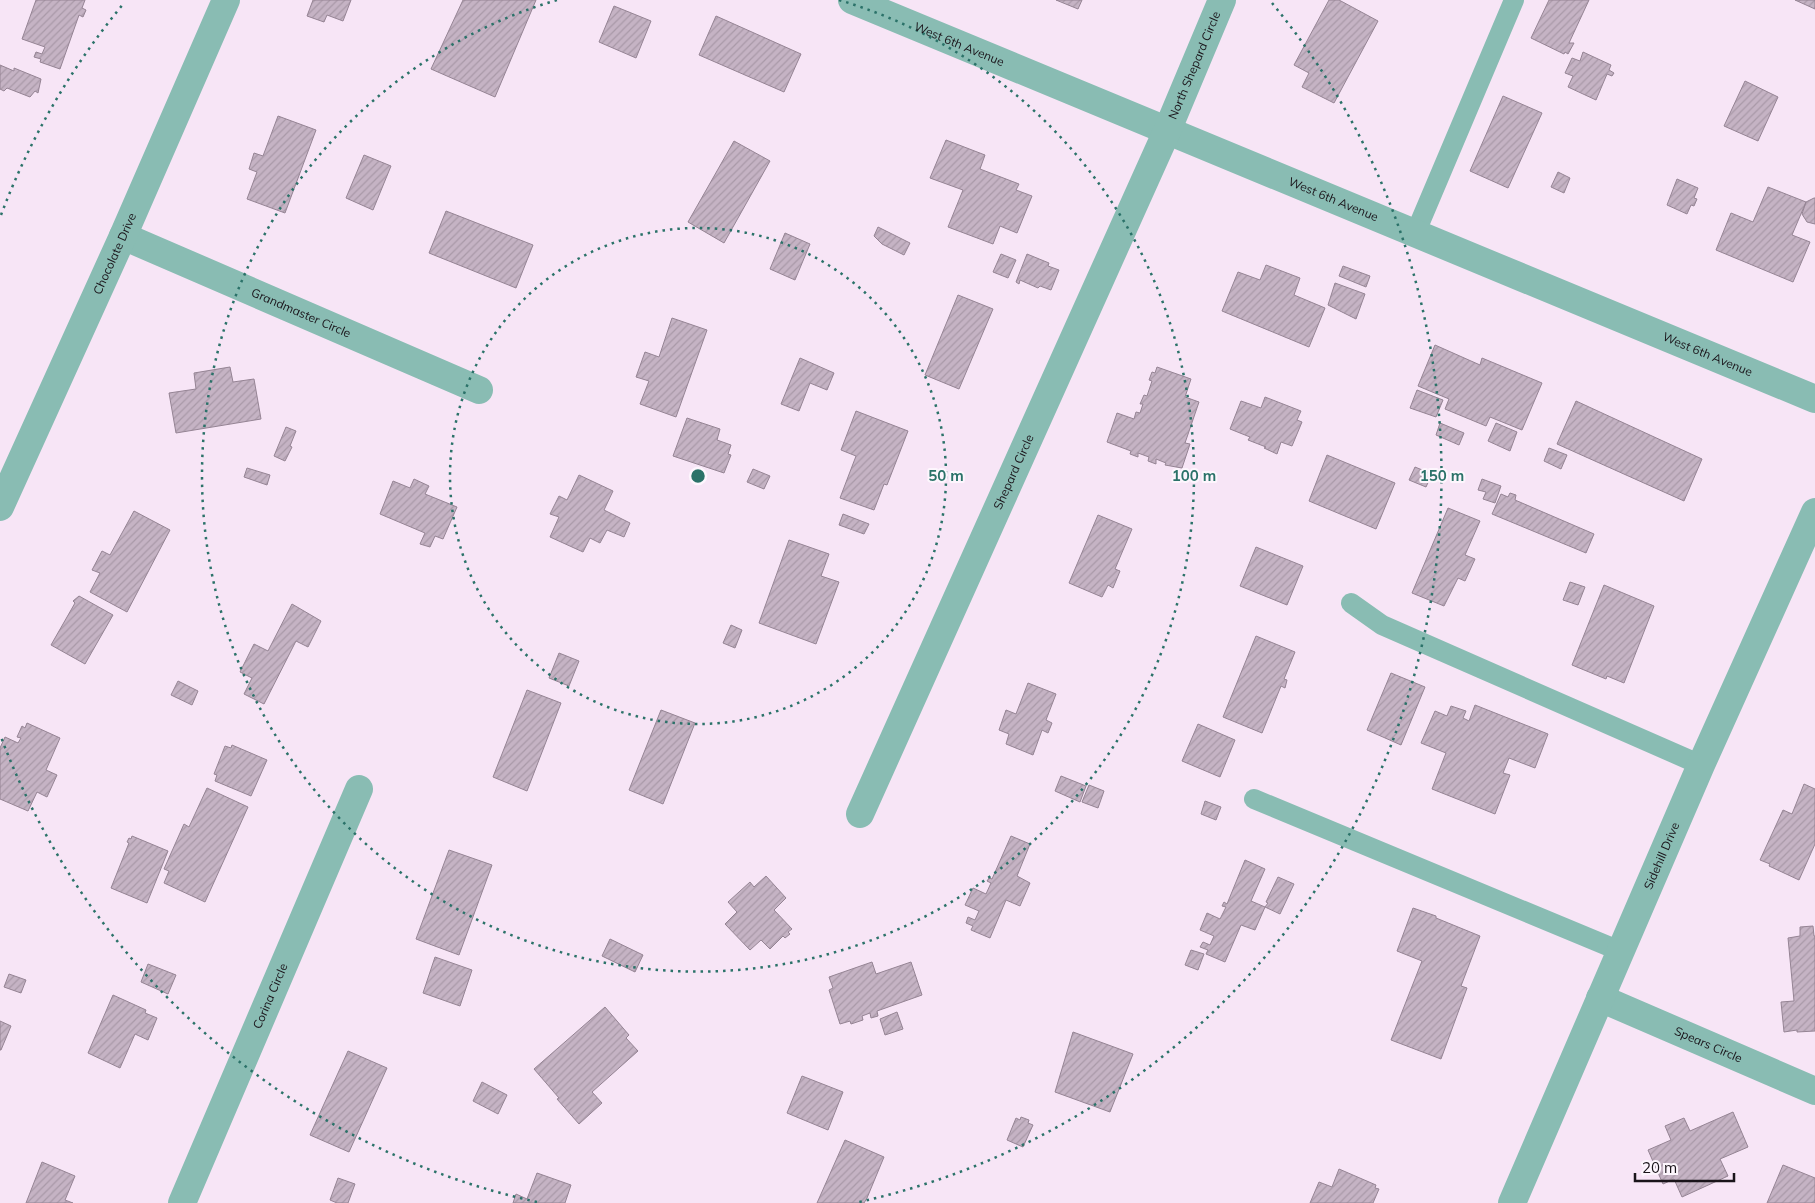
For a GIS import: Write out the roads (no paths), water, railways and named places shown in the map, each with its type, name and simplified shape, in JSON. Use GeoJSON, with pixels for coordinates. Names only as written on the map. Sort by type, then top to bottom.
{"type":"FeatureCollection","features":[{"type":"Feature","properties":{"kind":"street","name":"Chocolate Drive"},"geometry":{"type":"LineString","coordinates":[[0,507],[123,236],[226,0]]}},
{"type":"Feature","properties":{"kind":"street","name":"West 6th Avenue"},"geometry":{"type":"LineString","coordinates":[[852,0],[1815,399]]}},
{"type":"Feature","properties":{"kind":"street","name":"North Shepard Circle"},"geometry":{"type":"LineString","coordinates":[[1167,131],[1222,0]]}},
{"type":"Feature","properties":{"kind":"street","name":"Shepard Circle"},"geometry":{"type":"LineString","coordinates":[[860,814],[1167,131]]}},
{"type":"Feature","properties":{"kind":"street","name":"Grandmaster Circle"},"geometry":{"type":"LineString","coordinates":[[123,236],[479,390]]}},
{"type":"Feature","properties":{"kind":"street","name":"Sidehill Drive"},"geometry":{"type":"LineString","coordinates":[[1512,1203],[1701,765],[1815,512]]}},
{"type":"Feature","properties":{"kind":"street","name":"Corina Circle"},"geometry":{"type":"LineString","coordinates":[[182,1203],[359,789]]}},
{"type":"Feature","properties":{"kind":"street","name":"Spears Circle"},"geometry":{"type":"LineString","coordinates":[[1600,998],[1815,1092]]}},
{"type":"Feature","properties":{"kind":"lane"},"geometry":{"type":"LineString","coordinates":[[1415,234],[1514,0]]}},
{"type":"Feature","properties":{"kind":"lane"},"geometry":{"type":"LineString","coordinates":[[1351,603],[1382,626],[1701,765]]}},
{"type":"Feature","properties":{"kind":"lane"},"geometry":{"type":"LineString","coordinates":[[1254,800],[1620,951]]}}]}
